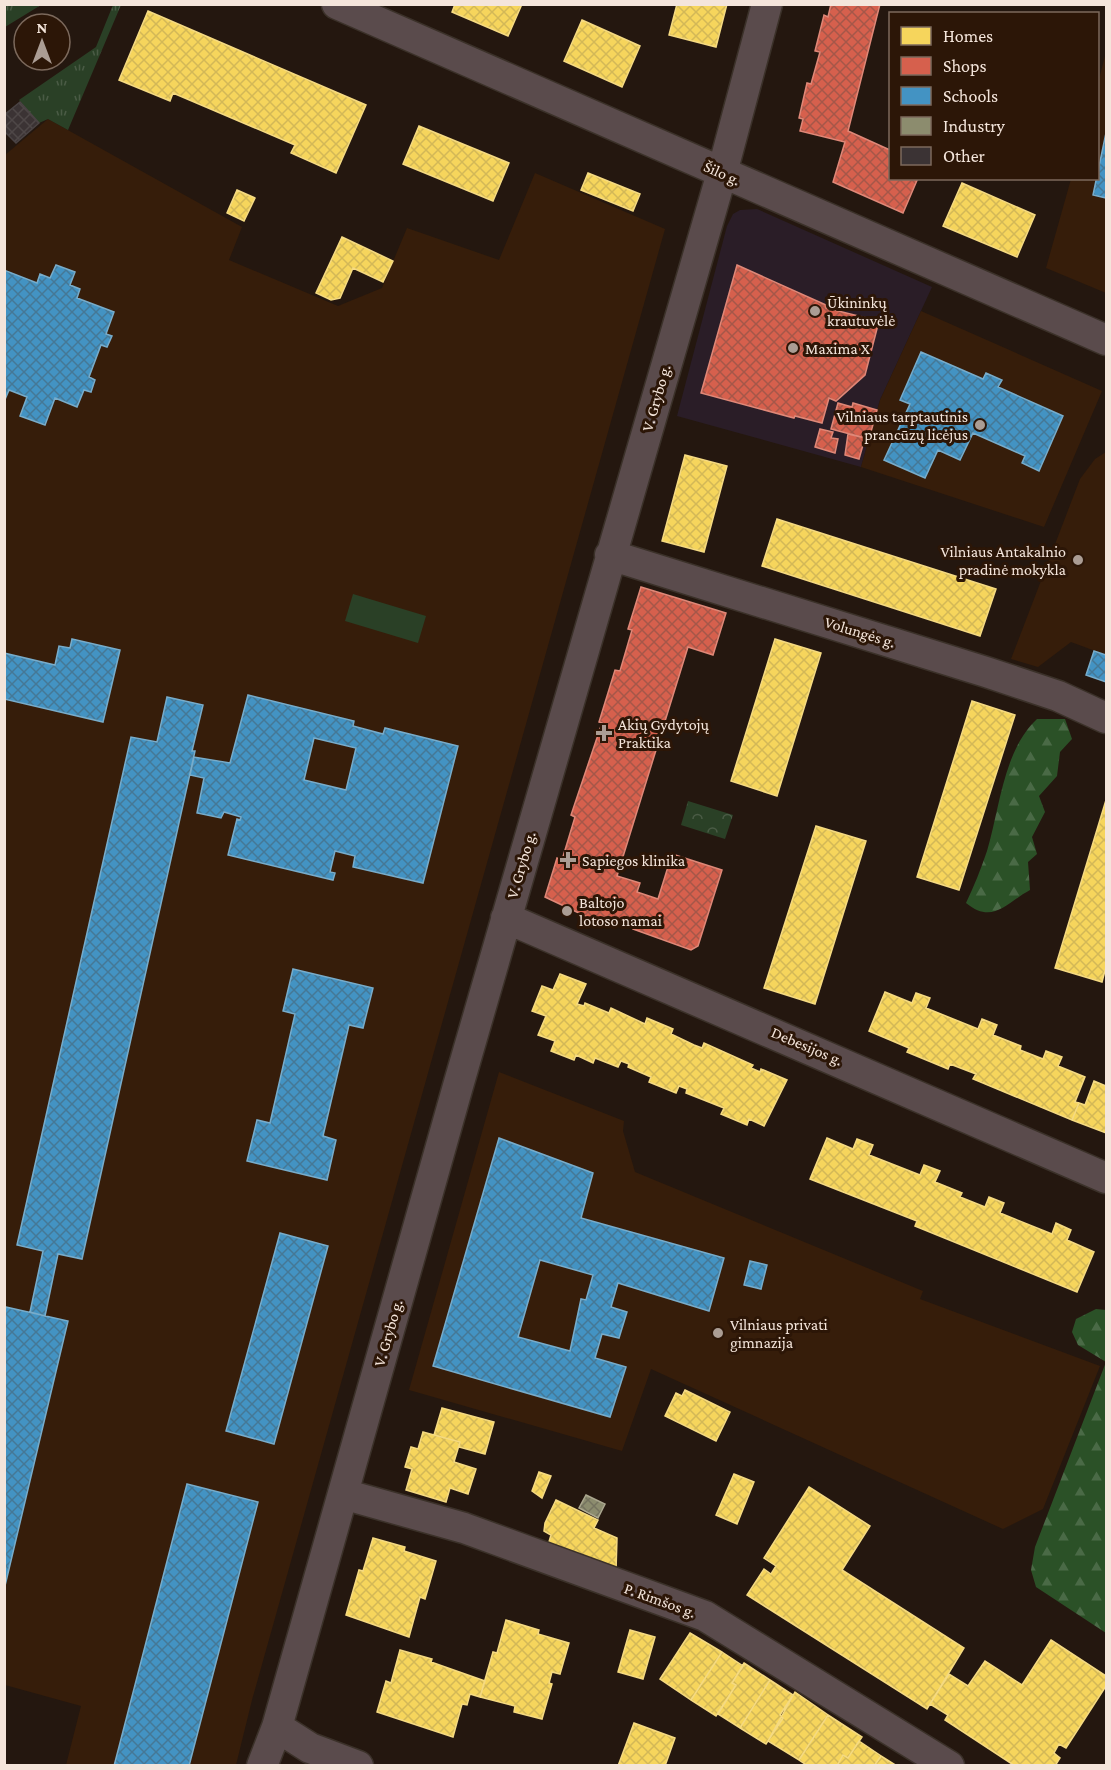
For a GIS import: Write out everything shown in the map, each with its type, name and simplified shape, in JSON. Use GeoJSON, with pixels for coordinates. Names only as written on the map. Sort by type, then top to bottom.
{"type":"FeatureCollection","features":[{"type":"Feature","properties":{"kind":"street","name":"Šilo g."},"geometry":{"type":"LineString","coordinates":[[337,4],[1107,340]]}},
{"type":"Feature","properties":{"kind":"street","name":"V. Grybo g."},"geometry":{"type":"LineString","coordinates":[[262,1766],[277,1727],[506,918],[722,173],[767,4]]}},
{"type":"Feature","properties":{"kind":"street","name":"Volungės g."},"geometry":{"type":"LineString","coordinates":[[610,555],[1003,677],[1107,718]]}},
{"type":"Feature","properties":{"kind":"street","name":"Debesijos g."},"geometry":{"type":"LineString","coordinates":[[506,918],[1107,1178]]}},
{"type":"Feature","properties":{"kind":"street","name":"P. Rimšos g."},"geometry":{"type":"LineString","coordinates":[[343,1494],[464,1527],[705,1616],[949,1766]]}},
{"type":"Feature","properties":{"kind":"street"},"geometry":{"type":"LineString","coordinates":[[277,1727],[310,1748],[358,1766]]}},
{"type":"Feature","properties":{"kind":"shaded area"},"geometry":{"type":"Polygon","coordinates":[[[1106,52],[1106,293],[1046,268],[1071,180],[1099,180],[1099,79],[1106,52]]]}},
{"type":"Feature","properties":{"kind":"shaded area"},"geometry":{"type":"Polygon","coordinates":[[[48,119],[242,227],[229,260],[338,306],[382,288],[407,228],[499,260],[535,173],[665,229],[252,1700],[236,1765],[66,1765],[81,1706],[5,1685],[5,155],[48,119]]]}},
{"type":"Feature","properties":{"kind":"shaded area"},"geometry":{"type":"Polygon","coordinates":[[[757,209],[932,287],[880,400],[861,467],[677,416],[727,226],[733,214],[740,210],[757,209]]]}},
{"type":"Feature","properties":{"kind":"shaded area","name":"Vilniaus tarptautinis prancūzų licėjus"},"geometry":{"type":"Polygon","coordinates":[[[921,311],[1102,391],[1044,527],[861,467],[880,400],[921,311]]]}},
{"type":"Feature","properties":{"kind":"shaded area","name":"Vilniaus Antakalnio pradinė mokykla"},"geometry":{"type":"Polygon","coordinates":[[[1106,452],[1106,655],[1071,642],[1038,667],[1011,659],[1080,479],[1095,459],[1106,452]]]}},
{"type":"Feature","properties":{"kind":"shaded area","name":"Vilniaus privati gimnazija"},"geometry":{"type":"Polygon","coordinates":[[[499,1072],[624,1121],[623,1131],[635,1172],[923,1291],[920,1299],[1100,1366],[1043,1509],[1003,1529],[651,1369],[622,1451],[409,1390],[499,1072]]]}},
{"type":"Feature","properties":{"kind":"green space"},"geometry":{"type":"Polygon","coordinates":[[[5,4],[41,4],[30,12],[12,12],[12,23],[5,27],[5,4]]]}},
{"type":"Feature","properties":{"kind":"green space"},"geometry":{"type":"Polygon","coordinates":[[[113,5],[121,5],[68,130],[48,119],[39,123],[19,100],[60,72],[72,72],[72,64],[96,47],[113,5]]]}},
{"type":"Feature","properties":{"kind":"green space"},"geometry":{"type":"Polygon","coordinates":[[[353,594],[426,616],[418,643],[345,621],[353,594]]]}},
{"type":"Feature","properties":{"kind":"green space"},"geometry":{"type":"Polygon","coordinates":[[[1037,719],[1065,719],[1072,739],[1060,752],[1057,776],[1039,796],[1045,812],[1032,837],[1037,854],[1028,862],[1030,890],[999,910],[984,912],[966,903],[987,851],[1010,763],[1026,732],[1037,719]]]}},
{"type":"Feature","properties":{"kind":"green space"},"geometry":{"type":"Polygon","coordinates":[[[688,801],[733,815],[725,839],[681,825],[688,801]]]}},
{"type":"Feature","properties":{"kind":"green space"},"geometry":{"type":"Polygon","coordinates":[[[1096,1309],[1106,1310],[1106,1362],[1078,1345],[1072,1332],[1076,1319],[1096,1309]]]}},
{"type":"Feature","properties":{"kind":"green space"},"geometry":{"type":"Polygon","coordinates":[[[1106,1362],[1106,1633],[1036,1587],[1031,1570],[1035,1547],[1106,1362]]]}},
{"type":"Feature","properties":{"kind":"building: Homes"},"geometry":{"type":"Polygon","coordinates":[[[455,4],[522,4],[508,36],[452,12],[455,4]]]}},
{"type":"Feature","properties":{"kind":"building: Homes"},"geometry":{"type":"Polygon","coordinates":[[[677,4],[727,4],[716,47],[669,35],[677,4]]]}},
{"type":"Feature","properties":{"kind":"building: Homes"},"geometry":{"type":"Polygon","coordinates":[[[148,11],[366,105],[336,173],[291,153],[295,145],[173,93],[170,101],[119,80],[148,11]]]}},
{"type":"Feature","properties":{"kind":"building: Homes"},"geometry":{"type":"Polygon","coordinates":[[[582,20],[640,46],[622,87],[564,61],[582,20]]]}},
{"type":"Feature","properties":{"kind":"building: Homes"},"geometry":{"type":"Polygon","coordinates":[[[419,126],[509,163],[493,201],[403,164],[419,126]]]}},
{"type":"Feature","properties":{"kind":"building: Homes"},"geometry":{"type":"Polygon","coordinates":[[[588,173],[640,194],[633,211],[581,190],[588,173]]]}},
{"type":"Feature","properties":{"kind":"building: Homes"},"geometry":{"type":"Polygon","coordinates":[[[962,183],[1035,215],[1017,257],[943,226],[962,183]]]}},
{"type":"Feature","properties":{"kind":"building: Homes"},"geometry":{"type":"Polygon","coordinates":[[[237,190],[255,198],[244,221],[227,213],[237,190]]]}},
{"type":"Feature","properties":{"kind":"building: Homes"},"geometry":{"type":"Polygon","coordinates":[[[342,237],[393,261],[383,282],[353,268],[340,298],[331,300],[316,293],[342,237]]]}},
{"type":"Feature","properties":{"kind":"building: Homes"},"geometry":{"type":"Polygon","coordinates":[[[685,455],[727,466],[704,552],[662,541],[685,455]]]}},
{"type":"Feature","properties":{"kind":"building: Homes"},"geometry":{"type":"Polygon","coordinates":[[[777,519],[996,589],[980,636],[762,566],[777,519]]]}},
{"type":"Feature","properties":{"kind":"building: Homes"},"geometry":{"type":"Polygon","coordinates":[[[775,639],[821,653],[777,796],[731,781],[775,639]]]}},
{"type":"Feature","properties":{"kind":"building: Homes"},"geometry":{"type":"Polygon","coordinates":[[[972,701],[1015,715],[959,890],[917,877],[972,701]]]}},
{"type":"Feature","properties":{"kind":"building: Homes"},"geometry":{"type":"Polygon","coordinates":[[[1106,800],[1106,967],[1102,982],[1055,968],[1106,800]]]}},
{"type":"Feature","properties":{"kind":"building: Homes"},"geometry":{"type":"Polygon","coordinates":[[[816,826],[866,841],[815,1004],[764,988],[816,826]]]}},
{"type":"Feature","properties":{"kind":"building: Homes"},"geometry":{"type":"Polygon","coordinates":[[[560,974],[586,984],[577,1004],[584,1006],[585,1003],[609,1013],[611,1008],[645,1024],[647,1018],[673,1029],[671,1034],[694,1045],[702,1048],[704,1043],[753,1065],[751,1068],[760,1072],[761,1069],[787,1080],[764,1126],[749,1119],[747,1125],[721,1114],[724,1108],[686,1093],[687,1089],[679,1086],[676,1093],[649,1082],[651,1077],[628,1067],[629,1064],[621,1061],[618,1067],[595,1058],[593,1063],[576,1055],[574,1060],[551,1051],[555,1041],[538,1035],[546,1016],[532,1011],[542,986],[553,990],[560,974]]]}},
{"type":"Feature","properties":{"kind":"building: Homes"},"geometry":{"type":"Polygon","coordinates":[[[885,992],[912,1003],[916,993],[930,998],[926,1008],[978,1029],[982,1019],[997,1025],[993,1035],[1021,1046],[1020,1050],[1043,1059],[1046,1051],[1062,1057],[1058,1066],[1085,1077],[1075,1102],[1079,1103],[1072,1120],[973,1079],[976,1074],[950,1064],[948,1069],[907,1052],[909,1048],[869,1031],[885,992]]]}},
{"type":"Feature","properties":{"kind":"building: Homes"},"geometry":{"type":"Polygon","coordinates":[[[1094,1081],[1106,1086],[1106,1133],[1072,1120],[1079,1103],[1085,1105],[1094,1081]]]}},
{"type":"Feature","properties":{"kind":"building: Homes"},"geometry":{"type":"Polygon","coordinates":[[[827,1138],[853,1149],[857,1139],[873,1145],[869,1155],[920,1175],[924,1165],[940,1171],[935,1182],[962,1193],[960,1197],[985,1207],[989,1197],[1004,1203],[1000,1213],[1052,1234],[1056,1223],[1071,1230],[1067,1240],[1094,1252],[1077,1292],[915,1226],[917,1221],[810,1179],[827,1138]]]}},
{"type":"Feature","properties":{"kind":"building: Homes"},"geometry":{"type":"Polygon","coordinates":[[[685,1390],[730,1412],[716,1441],[665,1416],[676,1393],[682,1396],[685,1390]]]}},
{"type":"Feature","properties":{"kind":"building: Homes"},"geometry":{"type":"Polygon","coordinates":[[[442,1408],[494,1422],[485,1454],[459,1447],[460,1442],[434,1435],[442,1408]]]}},
{"type":"Feature","properties":{"kind":"building: Homes"},"geometry":{"type":"Polygon","coordinates":[[[423,1432],[460,1442],[454,1462],[476,1469],[468,1494],[450,1488],[446,1502],[406,1490],[412,1469],[405,1467],[411,1447],[418,1449],[423,1432]]]}},
{"type":"Feature","properties":{"kind":"building: Homes"},"geometry":{"type":"Polygon","coordinates":[[[539,1472],[551,1476],[542,1498],[532,1491],[539,1472]]]}},
{"type":"Feature","properties":{"kind":"building: Homes"},"geometry":{"type":"Polygon","coordinates":[[[734,1474],[754,1482],[737,1524],[716,1515],[734,1474]]]}},
{"type":"Feature","properties":{"kind":"building: Homes"},"geometry":{"type":"Polygon","coordinates":[[[809,1487],[870,1526],[842,1570],[964,1648],[927,1709],[747,1595],[764,1569],[771,1574],[776,1566],[764,1558],[809,1487]]]}},
{"type":"Feature","properties":{"kind":"building: Homes"},"geometry":{"type":"Polygon","coordinates":[[[556,1500],[598,1520],[594,1528],[617,1538],[616,1571],[548,1545],[551,1535],[544,1531],[545,1523],[556,1500]]]}},
{"type":"Feature","properties":{"kind":"building: Homes"},"geometry":{"type":"Polygon","coordinates":[[[373,1538],[405,1547],[404,1551],[436,1561],[425,1599],[420,1597],[409,1637],[346,1615],[359,1570],[363,1571],[373,1538]]]}},
{"type":"Feature","properties":{"kind":"building: Homes"},"geometry":{"type":"Polygon","coordinates":[[[506,1620],[539,1630],[538,1634],[569,1643],[560,1674],[552,1672],[549,1683],[552,1684],[542,1719],[514,1712],[515,1706],[480,1697],[493,1652],[497,1653],[506,1620]]]}},
{"type":"Feature","properties":{"kind":"building: Homes"},"geometry":{"type":"Polygon","coordinates":[[[630,1630],[655,1637],[643,1679],[618,1672],[630,1630]]]}},
{"type":"Feature","properties":{"kind":"building: Homes"},"geometry":{"type":"Polygon","coordinates":[[[690,1633],[722,1652],[691,1700],[660,1679],[690,1633]]]}},
{"type":"Feature","properties":{"kind":"building: Homes"},"geometry":{"type":"Polygon","coordinates":[[[1051,1640],[1106,1676],[1106,1686],[1066,1748],[1059,1744],[1054,1753],[1060,1758],[1055,1766],[1015,1766],[945,1720],[948,1715],[930,1704],[949,1674],[968,1686],[985,1661],[1022,1685],[1051,1640]]]}},
{"type":"Feature","properties":{"kind":"building: Homes"},"geometry":{"type":"Polygon","coordinates":[[[400,1650],[432,1659],[431,1662],[485,1681],[480,1697],[470,1694],[467,1705],[462,1704],[453,1737],[377,1712],[386,1681],[391,1683],[400,1650]]]}},
{"type":"Feature","properties":{"kind":"building: Homes"},"geometry":{"type":"Polygon","coordinates":[[[722,1652],[743,1666],[732,1683],[736,1685],[716,1716],[691,1700],[722,1652]]]}},
{"type":"Feature","properties":{"kind":"building: Homes"},"geometry":{"type":"Polygon","coordinates":[[[744,1663],[770,1680],[740,1728],[718,1714],[736,1685],[732,1683],[744,1663]]]}},
{"type":"Feature","properties":{"kind":"building: Homes"},"geometry":{"type":"Polygon","coordinates":[[[770,1680],[793,1695],[780,1715],[783,1718],[766,1744],[740,1728],[770,1680]]]}},
{"type":"Feature","properties":{"kind":"building: Homes"},"geometry":{"type":"Polygon","coordinates":[[[795,1692],[828,1715],[799,1760],[768,1741],[795,1692]]]}},
{"type":"Feature","properties":{"kind":"building: Homes"},"geometry":{"type":"Polygon","coordinates":[[[828,1715],[862,1737],[848,1758],[843,1755],[837,1766],[808,1766],[799,1760],[828,1715]]]}},
{"type":"Feature","properties":{"kind":"building: Homes"},"geometry":{"type":"Polygon","coordinates":[[[634,1723],[675,1738],[665,1766],[618,1766],[634,1723]]]}},
{"type":"Feature","properties":{"kind":"building: Homes"},"geometry":{"type":"Polygon","coordinates":[[[859,1741],[881,1756],[874,1766],[837,1766],[843,1755],[848,1758],[859,1741]]]}},
{"type":"Feature","properties":{"kind":"building: Homes"},"geometry":{"type":"Polygon","coordinates":[[[881,1756],[897,1766],[874,1766],[881,1756]]]}},
{"type":"Feature","properties":{"kind":"building: Shops"},"geometry":{"type":"Polygon","coordinates":[[[831,4],[880,4],[848,131],[889,150],[889,180],[917,180],[903,213],[833,182],[845,142],[800,131],[803,119],[799,118],[807,83],[811,84],[820,52],[815,51],[824,15],[828,17],[831,4]]]}},
{"type":"Feature","properties":{"kind":"building: Shops","name":"Maxima X"},"geometry":{"type":"Polygon","coordinates":[[[737,265],[826,305],[826,308],[879,321],[865,375],[836,401],[829,398],[822,423],[795,416],[794,418],[701,393],[737,265]]]}},
{"type":"Feature","properties":{"kind":"building: Shops"},"geometry":{"type":"Polygon","coordinates":[[[838,403],[852,407],[853,403],[877,410],[869,439],[831,429],[838,403]]]}},
{"type":"Feature","properties":{"kind":"building: Shops"},"geometry":{"type":"Polygon","coordinates":[[[820,429],[833,432],[831,438],[838,439],[835,453],[815,447],[820,429]]]}},
{"type":"Feature","properties":{"kind":"building: Shops"},"geometry":{"type":"Polygon","coordinates":[[[848,434],[865,438],[859,459],[845,455],[848,434]]]}},
{"type":"Feature","properties":{"kind":"building: Shops"},"geometry":{"type":"Polygon","coordinates":[[[641,587],[726,613],[713,655],[688,647],[617,876],[640,883],[637,892],[658,899],[672,854],[722,870],[698,946],[691,950],[633,929],[634,926],[600,923],[545,897],[557,858],[562,860],[575,817],[571,815],[602,723],[599,722],[615,670],[620,671],[632,630],[628,629],[641,587]]]}},
{"type":"Feature","properties":{"kind":"building: Schools"},"geometry":{"type":"Polygon","coordinates":[[[1106,133],[1106,198],[1093,195],[1096,180],[1099,180],[1099,166],[1106,133]]]}},
{"type":"Feature","properties":{"kind":"building: Schools"},"geometry":{"type":"Polygon","coordinates":[[[56,265],[75,272],[70,285],[80,289],[77,298],[114,312],[106,334],[112,336],[107,347],[101,345],[89,377],[95,380],[91,392],[84,390],[77,407],[55,398],[45,425],[20,416],[27,397],[9,390],[4,402],[4,270],[37,283],[40,274],[50,278],[56,265]]]}},
{"type":"Feature","properties":{"kind":"building: Schools"},"geometry":{"type":"Polygon","coordinates":[[[921,352],[983,379],[986,373],[1002,380],[998,387],[1063,416],[1039,471],[1022,463],[1025,456],[973,433],[960,460],[938,450],[925,478],[884,460],[910,404],[900,400],[921,352]]]}},
{"type":"Feature","properties":{"kind":"building: Schools"},"geometry":{"type":"Polygon","coordinates":[[[72,639],[120,650],[103,722],[4,699],[4,653],[55,665],[59,646],[70,648],[72,639]]]}},
{"type":"Feature","properties":{"kind":"building: Schools"},"geometry":{"type":"Polygon","coordinates":[[[1094,651],[1106,655],[1106,682],[1086,675],[1094,651]]]}},
{"type":"Feature","properties":{"kind":"building: Schools"},"geometry":{"type":"Polygon","coordinates":[[[248,695],[354,721],[353,726],[383,734],[385,728],[458,746],[423,883],[353,867],[355,856],[335,851],[330,872],[335,873],[333,880],[228,855],[237,819],[240,820],[241,817],[224,812],[221,818],[197,813],[204,778],[190,775],[194,757],[230,763],[248,695]],[[314,738],[304,780],[346,790],[356,748],[314,738]]]}},
{"type":"Feature","properties":{"kind":"building: Schools"},"geometry":{"type":"Polygon","coordinates":[[[167,697],[203,705],[192,751],[195,751],[82,1259],[58,1254],[45,1316],[30,1312],[43,1251],[17,1245],[131,737],[157,742],[167,697]]]}},
{"type":"Feature","properties":{"kind":"building: Schools"},"geometry":{"type":"Polygon","coordinates":[[[293,969],[373,988],[363,1028],[349,1025],[323,1136],[336,1140],[327,1180],[247,1161],[257,1120],[270,1123],[295,1014],[283,1011],[293,969]]]}},
{"type":"Feature","properties":{"kind":"building: Schools"},"geometry":{"type":"Polygon","coordinates":[[[499,1138],[593,1173],[581,1218],[724,1258],[709,1311],[618,1283],[611,1307],[627,1312],[619,1338],[602,1334],[595,1358],[626,1367],[610,1417],[433,1366],[499,1138]],[[540,1260],[518,1337],[570,1351],[581,1299],[586,1300],[593,1275],[540,1260]]]}},
{"type":"Feature","properties":{"kind":"building: Schools"},"geometry":{"type":"Polygon","coordinates":[[[280,1233],[328,1246],[274,1444],[226,1431],[280,1233]]]}},
{"type":"Feature","properties":{"kind":"building: Schools"},"geometry":{"type":"Polygon","coordinates":[[[750,1261],[767,1265],[761,1289],[744,1285],[750,1261]]]}},
{"type":"Feature","properties":{"kind":"building: Schools"},"geometry":{"type":"Polygon","coordinates":[[[6,1307],[68,1321],[4,1590],[4,1314],[6,1307]]]}},
{"type":"Feature","properties":{"kind":"building: Schools"},"geometry":{"type":"Polygon","coordinates":[[[187,1484],[258,1502],[189,1766],[114,1766],[187,1484]]]}},
{"type":"Feature","properties":{"kind":"building: Industry"},"geometry":{"type":"Polygon","coordinates":[[[586,1495],[605,1504],[598,1518],[579,1508],[586,1495]]]}},
{"type":"Feature","properties":{"kind":"building: Other"},"geometry":{"type":"Polygon","coordinates":[[[20,102],[39,123],[16,143],[4,131],[4,115],[20,102]]]}},
{"type":"Feature","properties":{"kind":"place","name":"Ūkininkų krautuvėlė"},"geometry":{"type":"Point","coordinates":[815,311]}},
{"type":"Feature","properties":{"kind":"place","name":"Maxima X"},"geometry":{"type":"Point","coordinates":[793,348]}},
{"type":"Feature","properties":{"kind":"place","name":"Vilniaus tarptautinis prancūzų licėjus"},"geometry":{"type":"Point","coordinates":[980,425]}},
{"type":"Feature","properties":{"kind":"place","name":"Vilniaus Antakalnio pradinė mokykla"},"geometry":{"type":"Point","coordinates":[1078,560]}},
{"type":"Feature","properties":{"kind":"place","name":"Akių Gydytojų Praktika"},"geometry":{"type":"Point","coordinates":[604,733]}},
{"type":"Feature","properties":{"kind":"place","name":"Sapiegos klinika"},"geometry":{"type":"Point","coordinates":[568,860]}},
{"type":"Feature","properties":{"kind":"place","name":"Baltojo lotoso namai"},"geometry":{"type":"Point","coordinates":[567,911]}},
{"type":"Feature","properties":{"kind":"place","name":"Vilniaus privati gimnazija"},"geometry":{"type":"Point","coordinates":[718,1333]}}]}
